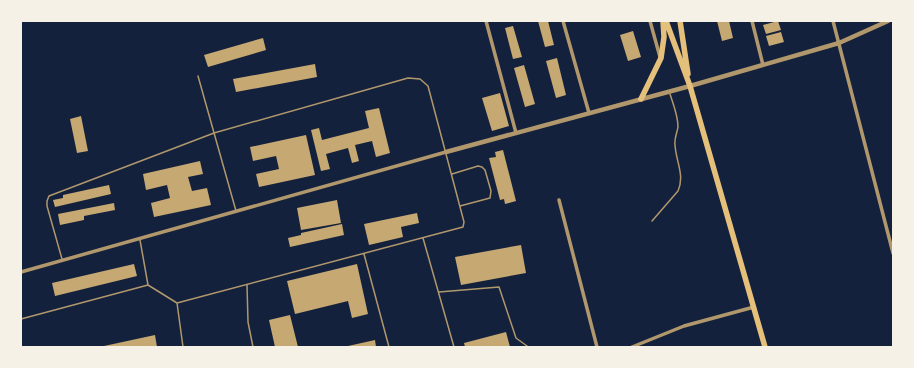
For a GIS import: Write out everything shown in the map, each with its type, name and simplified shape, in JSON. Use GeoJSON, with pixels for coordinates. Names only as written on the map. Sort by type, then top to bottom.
{"type":"FeatureCollection","features":[{"type":"Feature","properties":{"kind":"main road"},"geometry":{"type":"LineString","coordinates":[[641,99],[661,58],[664,37],[664,21]]}},
{"type":"Feature","properties":{"kind":"main road"},"geometry":{"type":"LineString","coordinates":[[664,21],[690,86],[765,347]]}},
{"type":"Feature","properties":{"kind":"main road"},"geometry":{"type":"LineString","coordinates":[[680,21],[690,86]]}},
{"type":"Feature","properties":{"kind":"street"},"geometry":{"type":"LineString","coordinates":[[486,21],[516,133]]}},
{"type":"Feature","properties":{"kind":"street"},"geometry":{"type":"LineString","coordinates":[[563,21],[589,113]]}},
{"type":"Feature","properties":{"kind":"street"},"geometry":{"type":"LineString","coordinates":[[650,21],[661,58]]}},
{"type":"Feature","properties":{"kind":"street"},"geometry":{"type":"LineString","coordinates":[[752,21],[763,65]]}},
{"type":"Feature","properties":{"kind":"street"},"geometry":{"type":"LineString","coordinates":[[833,21],[893,253]]}},
{"type":"Feature","properties":{"kind":"street"},"geometry":{"type":"LineString","coordinates":[[21,272],[446,152],[669,92],[839,43],[888,21]]}},
{"type":"Feature","properties":{"kind":"street"},"geometry":{"type":"LineString","coordinates":[[558,200],[598,347]]}},
{"type":"Feature","properties":{"kind":"street"},"geometry":{"type":"LineString","coordinates":[[632,347],[684,326],[754,307]]}},
{"type":"Feature","properties":{"kind":"lane"},"geometry":{"type":"LineString","coordinates":[[198,76],[236,211]]}},
{"type":"Feature","properties":{"kind":"lane"},"geometry":{"type":"LineString","coordinates":[[62,260],[47,206],[49,196],[214,133],[408,78],[420,79],[428,86],[464,222],[463,227],[177,304],[148,285],[139,238]]}},
{"type":"Feature","properties":{"kind":"lane"},"geometry":{"type":"LineString","coordinates":[[652,221],[678,191],[682,178],[675,145],[678,127],[677,114],[669,92]]}},
{"type":"Feature","properties":{"kind":"lane"},"geometry":{"type":"LineString","coordinates":[[452,174],[478,166],[482,167],[485,170],[492,191],[490,198],[460,206]]}},
{"type":"Feature","properties":{"kind":"lane"},"geometry":{"type":"LineString","coordinates":[[423,238],[454,347]]}},
{"type":"Feature","properties":{"kind":"lane"},"geometry":{"type":"LineString","coordinates":[[364,254],[389,347]]}},
{"type":"Feature","properties":{"kind":"lane"},"geometry":{"type":"LineString","coordinates":[[21,319],[148,285]]}},
{"type":"Feature","properties":{"kind":"lane"},"geometry":{"type":"LineString","coordinates":[[247,285],[248,322],[254,347]]}},
{"type":"Feature","properties":{"kind":"lane"},"geometry":{"type":"LineString","coordinates":[[439,292],[499,287],[516,338],[528,347]]}},
{"type":"Feature","properties":{"kind":"lane"},"geometry":{"type":"LineString","coordinates":[[177,304],[183,347]]}},
{"type":"Feature","properties":{"kind":"building"},"geometry":{"type":"Polygon","coordinates":[[[538,21],[548,21],[554,45],[545,47],[538,21]]]}},
{"type":"Feature","properties":{"kind":"building"},"geometry":{"type":"Polygon","coordinates":[[[717,21],[729,21],[733,38],[722,41],[717,21]]]}},
{"type":"Feature","properties":{"kind":"building"},"geometry":{"type":"Polygon","coordinates":[[[778,21],[781,30],[766,34],[763,25],[778,21]]]}},
{"type":"Feature","properties":{"kind":"building"},"geometry":{"type":"Polygon","coordinates":[[[513,26],[522,57],[513,59],[505,28],[513,26]]]}},
{"type":"Feature","properties":{"kind":"building"},"geometry":{"type":"Polygon","coordinates":[[[633,31],[641,57],[628,61],[620,35],[633,31]]]}},
{"type":"Feature","properties":{"kind":"building"},"geometry":{"type":"Polygon","coordinates":[[[781,32],[784,42],[769,46],[766,36],[781,32]]]}},
{"type":"Feature","properties":{"kind":"building"},"geometry":{"type":"Polygon","coordinates":[[[263,38],[266,50],[208,67],[204,55],[263,38]]]}},
{"type":"Feature","properties":{"kind":"building"},"geometry":{"type":"Polygon","coordinates":[[[557,58],[566,95],[556,98],[546,61],[557,58]]]}},
{"type":"Feature","properties":{"kind":"building"},"geometry":{"type":"Polygon","coordinates":[[[315,64],[317,77],[236,92],[233,79],[315,64]]]}},
{"type":"Feature","properties":{"kind":"building"},"geometry":{"type":"Polygon","coordinates":[[[524,65],[535,104],[525,107],[514,68],[524,65]]]}},
{"type":"Feature","properties":{"kind":"building"},"geometry":{"type":"Polygon","coordinates":[[[500,93],[509,126],[492,131],[482,98],[500,93]]]}},
{"type":"Feature","properties":{"kind":"building"},"geometry":{"type":"Polygon","coordinates":[[[379,108],[390,153],[376,157],[372,141],[355,145],[359,161],[352,163],[348,148],[326,154],[330,169],[321,171],[311,130],[319,128],[322,140],[369,128],[365,111],[379,108]]]}},
{"type":"Feature","properties":{"kind":"building"},"geometry":{"type":"Polygon","coordinates":[[[81,116],[88,151],[77,153],[70,119],[81,116]]]}},
{"type":"Feature","properties":{"kind":"building"},"geometry":{"type":"Polygon","coordinates":[[[306,135],[315,175],[259,187],[256,174],[279,169],[276,156],[253,161],[250,147],[306,135]]]}},
{"type":"Feature","properties":{"kind":"building"},"geometry":{"type":"Polygon","coordinates":[[[503,150],[516,201],[505,204],[504,199],[500,200],[489,158],[496,157],[495,152],[503,150]]]}},
{"type":"Feature","properties":{"kind":"building"},"geometry":{"type":"Polygon","coordinates":[[[200,161],[203,174],[188,177],[192,191],[207,188],[211,205],[154,217],[151,203],[170,198],[167,185],[146,190],[143,174],[200,161]]]}},
{"type":"Feature","properties":{"kind":"building"},"geometry":{"type":"Polygon","coordinates":[[[109,185],[111,194],[55,207],[53,200],[63,198],[63,195],[109,185]]]}},
{"type":"Feature","properties":{"kind":"building"},"geometry":{"type":"Polygon","coordinates":[[[337,200],[341,223],[301,230],[297,208],[337,200]]]}},
{"type":"Feature","properties":{"kind":"building"},"geometry":{"type":"Polygon","coordinates":[[[114,203],[115,210],[84,216],[84,220],[60,225],[58,214],[114,203]]]}},
{"type":"Feature","properties":{"kind":"building"},"geometry":{"type":"Polygon","coordinates":[[[417,213],[419,223],[401,227],[403,237],[369,245],[364,224],[417,213]]]}},
{"type":"Feature","properties":{"kind":"building"},"geometry":{"type":"Polygon","coordinates":[[[342,224],[344,235],[290,247],[288,238],[301,235],[301,233],[342,224]]]}},
{"type":"Feature","properties":{"kind":"building"},"geometry":{"type":"Polygon","coordinates":[[[521,245],[526,273],[461,285],[455,257],[521,245]]]}},
{"type":"Feature","properties":{"kind":"building"},"geometry":{"type":"Polygon","coordinates":[[[134,264],[137,276],[55,296],[52,283],[134,264]]]}},
{"type":"Feature","properties":{"kind":"building"},"geometry":{"type":"Polygon","coordinates":[[[357,264],[368,314],[352,318],[348,301],[295,314],[287,281],[357,264]]]}},
{"type":"Feature","properties":{"kind":"building"},"geometry":{"type":"Polygon","coordinates":[[[290,315],[298,347],[275,347],[269,320],[290,315]]]}},
{"type":"Feature","properties":{"kind":"building"},"geometry":{"type":"Polygon","coordinates":[[[506,332],[510,347],[465,347],[464,343],[506,332]]]}},
{"type":"Feature","properties":{"kind":"building"},"geometry":{"type":"Polygon","coordinates":[[[155,335],[157,347],[104,347],[104,346],[155,335]]]}},
{"type":"Feature","properties":{"kind":"building"},"geometry":{"type":"Polygon","coordinates":[[[375,340],[376,347],[348,347],[348,346],[375,340]]]}}]}
